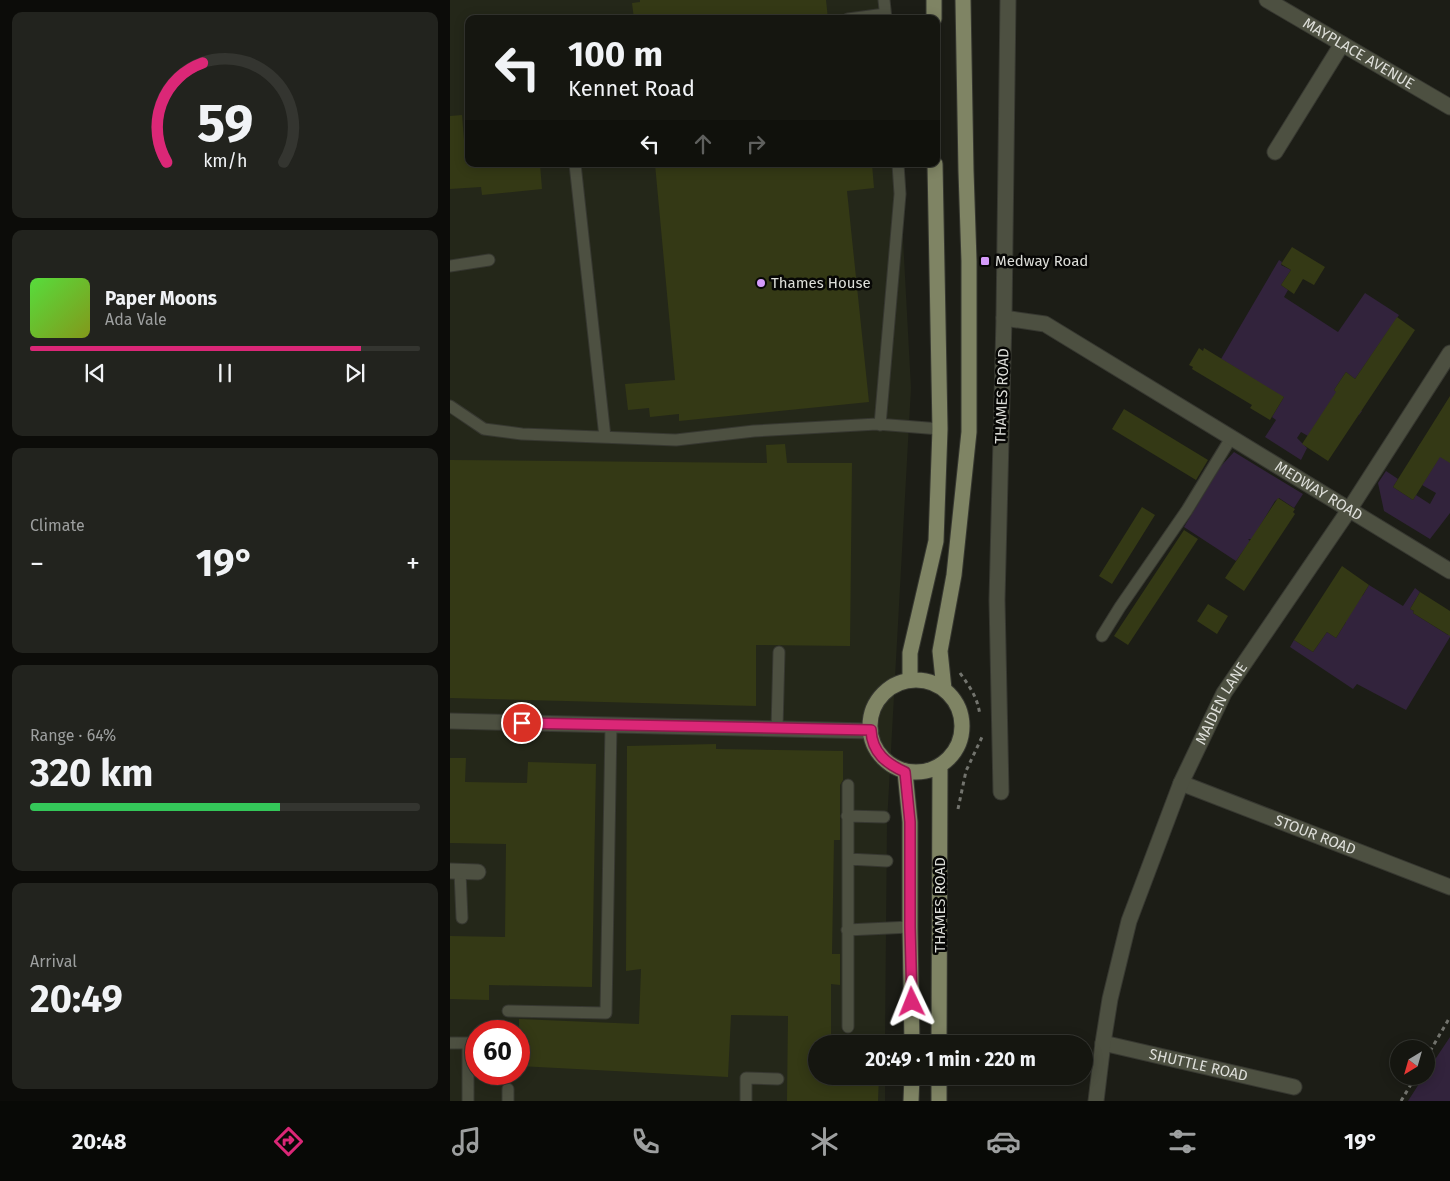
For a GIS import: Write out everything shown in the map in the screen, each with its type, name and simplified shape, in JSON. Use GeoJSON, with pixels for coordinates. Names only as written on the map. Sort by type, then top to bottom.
{"type":"FeatureCollection","features":[{"type":"Feature","properties":{"kind":"main road"},"geometry":{"type":"LineString","coordinates":[[934,0],[934,15]]}},
{"type":"Feature","properties":{"kind":"main road"},"geometry":{"type":"LineString","coordinates":[[944,690],[940,651],[954,575],[969,432],[969,261],[963,0]]}},
{"type":"Feature","properties":{"kind":"main road"},"geometry":{"type":"LineString","coordinates":[[910,680],[910,653],[936,541],[940,429],[935,167]]}},
{"type":"Feature","properties":{"kind":"main road"},"geometry":{"type":"LineString","coordinates":[[910,680],[926,681],[944,690],[955,701],[960,713],[962,729],[954,753],[940,766],[925,772],[905,772],[890,765],[878,753],[871,739],[870,719],[875,704],[889,688],[910,680]]}},
{"type":"Feature","properties":{"kind":"main road","name":"THAMES ROAD"},"geometry":{"type":"LineString","coordinates":[[939,1035],[940,766]]}},
{"type":"Feature","properties":{"kind":"main road","name":"THAMES ROAD"},"geometry":{"type":"LineString","coordinates":[[905,772],[910,822],[912,1035]]}},
{"type":"Feature","properties":{"kind":"main road"},"geometry":{"type":"LineString","coordinates":[[911,1101],[912,1085]]}},
{"type":"Feature","properties":{"kind":"main road"},"geometry":{"type":"LineString","coordinates":[[939,1085],[939,1101]]}},
{"type":"Feature","properties":{"kind":"street","name":"THAMES ROAD"},"geometry":{"type":"LineString","coordinates":[[1000,792],[997,600],[1004,318],[1008,0]]}},
{"type":"Feature","properties":{"kind":"street","name":"MAYPLACE AVENUE"},"geometry":{"type":"LineString","coordinates":[[1267,0],[1450,107]]}},
{"type":"Feature","properties":{"kind":"street"},"geometry":{"type":"LineString","coordinates":[[1275,152],[1342,44]]}},
{"type":"Feature","properties":{"kind":"street","name":"MEDWAY ROAD"},"geometry":{"type":"LineString","coordinates":[[1004,318],[1045,324],[1450,571]]}},
{"type":"Feature","properties":{"kind":"street","name":"MAIDEN LANE"},"geometry":{"type":"LineString","coordinates":[[1096,1101],[1110,1000],[1129,921],[1181,783],[1224,693],[1349,510],[1450,353]]}},
{"type":"Feature","properties":{"kind":"street"},"geometry":{"type":"LineString","coordinates":[[450,721],[871,730]]}},
{"type":"Feature","properties":{"kind":"street","name":"STOUR ROAD"},"geometry":{"type":"LineString","coordinates":[[1181,783],[1450,887]]}},
{"type":"Feature","properties":{"kind":"street"},"geometry":{"type":"LineString","coordinates":[[455,871],[478,872]]}},
{"type":"Feature","properties":{"kind":"street","name":"SHUTTLE ROAD"},"geometry":{"type":"LineString","coordinates":[[1103,1043],[1294,1087]]}},
{"type":"Feature","properties":{"kind":"lane"},"geometry":{"type":"LineString","coordinates":[[884,0],[885,15]]}},
{"type":"Feature","properties":{"kind":"lane"},"geometry":{"type":"LineString","coordinates":[[575,167],[605,437]]}},
{"type":"Feature","properties":{"kind":"lane"},"geometry":{"type":"LineString","coordinates":[[880,424],[900,194],[898,167]]}},
{"type":"Feature","properties":{"kind":"lane"},"geometry":{"type":"LineString","coordinates":[[450,266],[489,260]]}},
{"type":"Feature","properties":{"kind":"lane"},"geometry":{"type":"LineString","coordinates":[[450,406],[484,429],[522,434],[676,440],[754,431],[880,424],[940,429]]}},
{"type":"Feature","properties":{"kind":"lane"},"geometry":{"type":"LineString","coordinates":[[1102,636],[1188,510],[1231,438]]}},
{"type":"Feature","properties":{"kind":"lane"},"geometry":{"type":"LineString","coordinates":[[777,728],[779,652]]}},
{"type":"Feature","properties":{"kind":"lane"},"geometry":{"type":"LineString","coordinates":[[508,1011],[606,1012],[611,725]]}},
{"type":"Feature","properties":{"kind":"lane"},"geometry":{"type":"LineString","coordinates":[[848,785],[848,1027]]}},
{"type":"Feature","properties":{"kind":"lane"},"geometry":{"type":"LineString","coordinates":[[848,816],[884,817]]}},
{"type":"Feature","properties":{"kind":"lane"},"geometry":{"type":"LineString","coordinates":[[848,859],[887,861]]}},
{"type":"Feature","properties":{"kind":"lane"},"geometry":{"type":"LineString","coordinates":[[455,871],[462,918]]}},
{"type":"Feature","properties":{"kind":"lane"},"geometry":{"type":"LineString","coordinates":[[847,930],[910,927]]}},
{"type":"Feature","properties":{"kind":"lane"},"geometry":{"type":"LineString","coordinates":[[450,1043],[468,1043],[468,1101]]}},
{"type":"Feature","properties":{"kind":"lane"},"geometry":{"type":"LineString","coordinates":[[746,1101],[746,1078],[778,1079]]}},
{"type":"Feature","properties":{"kind":"path"},"geometry":{"type":"LineString","coordinates":[[1435,1043],[1450,1017]]}},
{"type":"Feature","properties":{"kind":"path"},"geometry":{"type":"LineString","coordinates":[[1401,1101],[1411,1085]]}},
{"type":"Feature","properties":{"kind":"shaded area"},"geometry":{"type":"Polygon","coordinates":[[[450,0],[890,0],[891,15],[465,15],[465,167],[899,167],[911,388],[887,823],[885,1035],[808,1035],[808,1085],[885,1085],[885,1101],[450,1101],[450,0]]]}},
{"type":"Feature","properties":{"kind":"shaded area"},"geometry":{"type":"Polygon","coordinates":[[[1279,260],[1282,262],[1281,265],[1291,270],[1281,285],[1288,290],[1284,297],[1338,332],[1365,293],[1399,315],[1355,379],[1346,372],[1334,390],[1344,400],[1362,411],[1359,415],[1333,398],[1308,436],[1301,432],[1297,438],[1307,448],[1301,460],[1265,437],[1276,420],[1272,417],[1284,397],[1228,389],[1239,370],[1221,359],[1279,260]]]}},
{"type":"Feature","properties":{"kind":"shaded area"},"geometry":{"type":"Polygon","coordinates":[[[1420,444],[1446,460],[1450,454],[1450,513],[1430,539],[1384,511],[1378,483],[1386,471],[1398,479],[1393,487],[1413,500],[1416,495],[1430,504],[1436,493],[1422,485],[1437,461],[1417,449],[1420,444]]]}},
{"type":"Feature","properties":{"kind":"shaded area"},"geometry":{"type":"Polygon","coordinates":[[[1234,452],[1303,494],[1294,508],[1279,498],[1275,501],[1252,539],[1248,539],[1250,541],[1236,561],[1184,527],[1221,466],[1234,452]]]}},
{"type":"Feature","properties":{"kind":"shaded area"},"geometry":{"type":"Polygon","coordinates":[[[1369,585],[1403,606],[1415,588],[1420,592],[1410,609],[1414,611],[1413,613],[1448,635],[1450,634],[1450,637],[1406,710],[1357,684],[1353,689],[1290,647],[1294,640],[1313,652],[1327,632],[1336,638],[1346,622],[1338,616],[1363,595],[1369,585]]]}},
{"type":"Feature","properties":{"kind":"shaded area"},"geometry":{"type":"Polygon","coordinates":[[[1450,1037],[1450,1101],[1408,1101],[1418,1085],[1435,1085],[1435,1060],[1450,1037]]]}},
{"type":"Feature","properties":{"kind":"building"},"geometry":{"type":"Polygon","coordinates":[[[640,0],[826,0],[828,15],[634,15],[632,3],[640,2],[640,0]]]}},
{"type":"Feature","properties":{"kind":"building"},"geometry":{"type":"Polygon","coordinates":[[[462,115],[465,167],[540,167],[542,189],[482,195],[481,187],[450,189],[450,116],[462,115]]]}},
{"type":"Feature","properties":{"kind":"building","name":"Thames House"},"geometry":{"type":"Polygon","coordinates":[[[655,167],[872,167],[874,188],[847,191],[869,402],[679,421],[679,414],[650,417],[649,408],[628,410],[625,384],[675,380],[655,167]]]}},
{"type":"Feature","properties":{"kind":"building"},"geometry":{"type":"Polygon","coordinates":[[[1292,247],[1325,267],[1314,285],[1303,279],[1294,294],[1281,285],[1291,270],[1281,264],[1292,247]]]}},
{"type":"Feature","properties":{"kind":"building"},"geometry":{"type":"Polygon","coordinates":[[[1397,317],[1415,330],[1328,461],[1302,444],[1336,392],[1334,390],[1346,372],[1355,379],[1397,317]]]}},
{"type":"Feature","properties":{"kind":"building"},"geometry":{"type":"Polygon","coordinates":[[[1199,348],[1203,351],[1204,348],[1284,397],[1270,420],[1250,408],[1252,405],[1192,369],[1193,367],[1189,365],[1199,348]]]}},
{"type":"Feature","properties":{"kind":"building"},"geometry":{"type":"Polygon","coordinates":[[[1450,396],[1450,463],[1440,457],[1413,500],[1393,487],[1450,396]]]}},
{"type":"Feature","properties":{"kind":"building"},"geometry":{"type":"Polygon","coordinates":[[[1124,409],[1208,460],[1196,480],[1112,429],[1124,409]]]}},
{"type":"Feature","properties":{"kind":"building"},"geometry":{"type":"Polygon","coordinates":[[[785,444],[787,463],[852,463],[850,646],[756,645],[756,706],[450,698],[450,460],[767,463],[766,445],[785,444]]]}},
{"type":"Feature","properties":{"kind":"building"},"geometry":{"type":"Polygon","coordinates":[[[1278,498],[1295,509],[1293,512],[1295,514],[1244,591],[1225,578],[1278,498]]]}},
{"type":"Feature","properties":{"kind":"building"},"geometry":{"type":"Polygon","coordinates":[[[1142,507],[1155,515],[1112,584],[1099,576],[1142,507]]]}},
{"type":"Feature","properties":{"kind":"building"},"geometry":{"type":"Polygon","coordinates":[[[1184,530],[1198,539],[1128,645],[1114,636],[1184,530]]]}},
{"type":"Feature","properties":{"kind":"building"},"geometry":{"type":"Polygon","coordinates":[[[1342,566],[1369,585],[1336,638],[1327,632],[1313,652],[1294,640],[1342,566]]]}},
{"type":"Feature","properties":{"kind":"building"},"geometry":{"type":"Polygon","coordinates":[[[1420,592],[1450,611],[1450,636],[1413,613],[1414,611],[1410,609],[1420,592]]]}},
{"type":"Feature","properties":{"kind":"building"},"geometry":{"type":"Polygon","coordinates":[[[1208,604],[1228,616],[1217,634],[1197,621],[1208,604]]]}},
{"type":"Feature","properties":{"kind":"building"},"geometry":{"type":"Polygon","coordinates":[[[716,744],[716,749],[843,751],[843,780],[840,785],[840,840],[834,840],[832,954],[840,954],[840,985],[831,984],[831,1035],[808,1035],[808,1085],[879,1085],[878,1101],[787,1101],[788,1016],[731,1015],[728,1077],[530,1067],[530,1020],[519,1019],[639,1024],[641,969],[626,971],[627,746],[716,744]]]}},
{"type":"Feature","properties":{"kind":"building"},"geometry":{"type":"Polygon","coordinates":[[[450,758],[466,758],[465,782],[527,783],[528,762],[596,764],[592,987],[489,985],[489,1000],[450,999],[450,936],[505,937],[506,844],[450,843],[450,758]]]}},
{"type":"Feature","properties":{"kind":"place","name":"Medway Road"},"geometry":{"type":"Point","coordinates":[985,261]}},
{"type":"Feature","properties":{"kind":"place","name":"Thames House"},"geometry":{"type":"Point","coordinates":[761,283]}},
{"type":"Feature","properties":{"kind":"route"},"geometry":{"type":"LineString","coordinates":[[522,723],[871,730],[871,739],[878,753],[890,765],[905,772],[910,822],[912,1002]]}}]}
